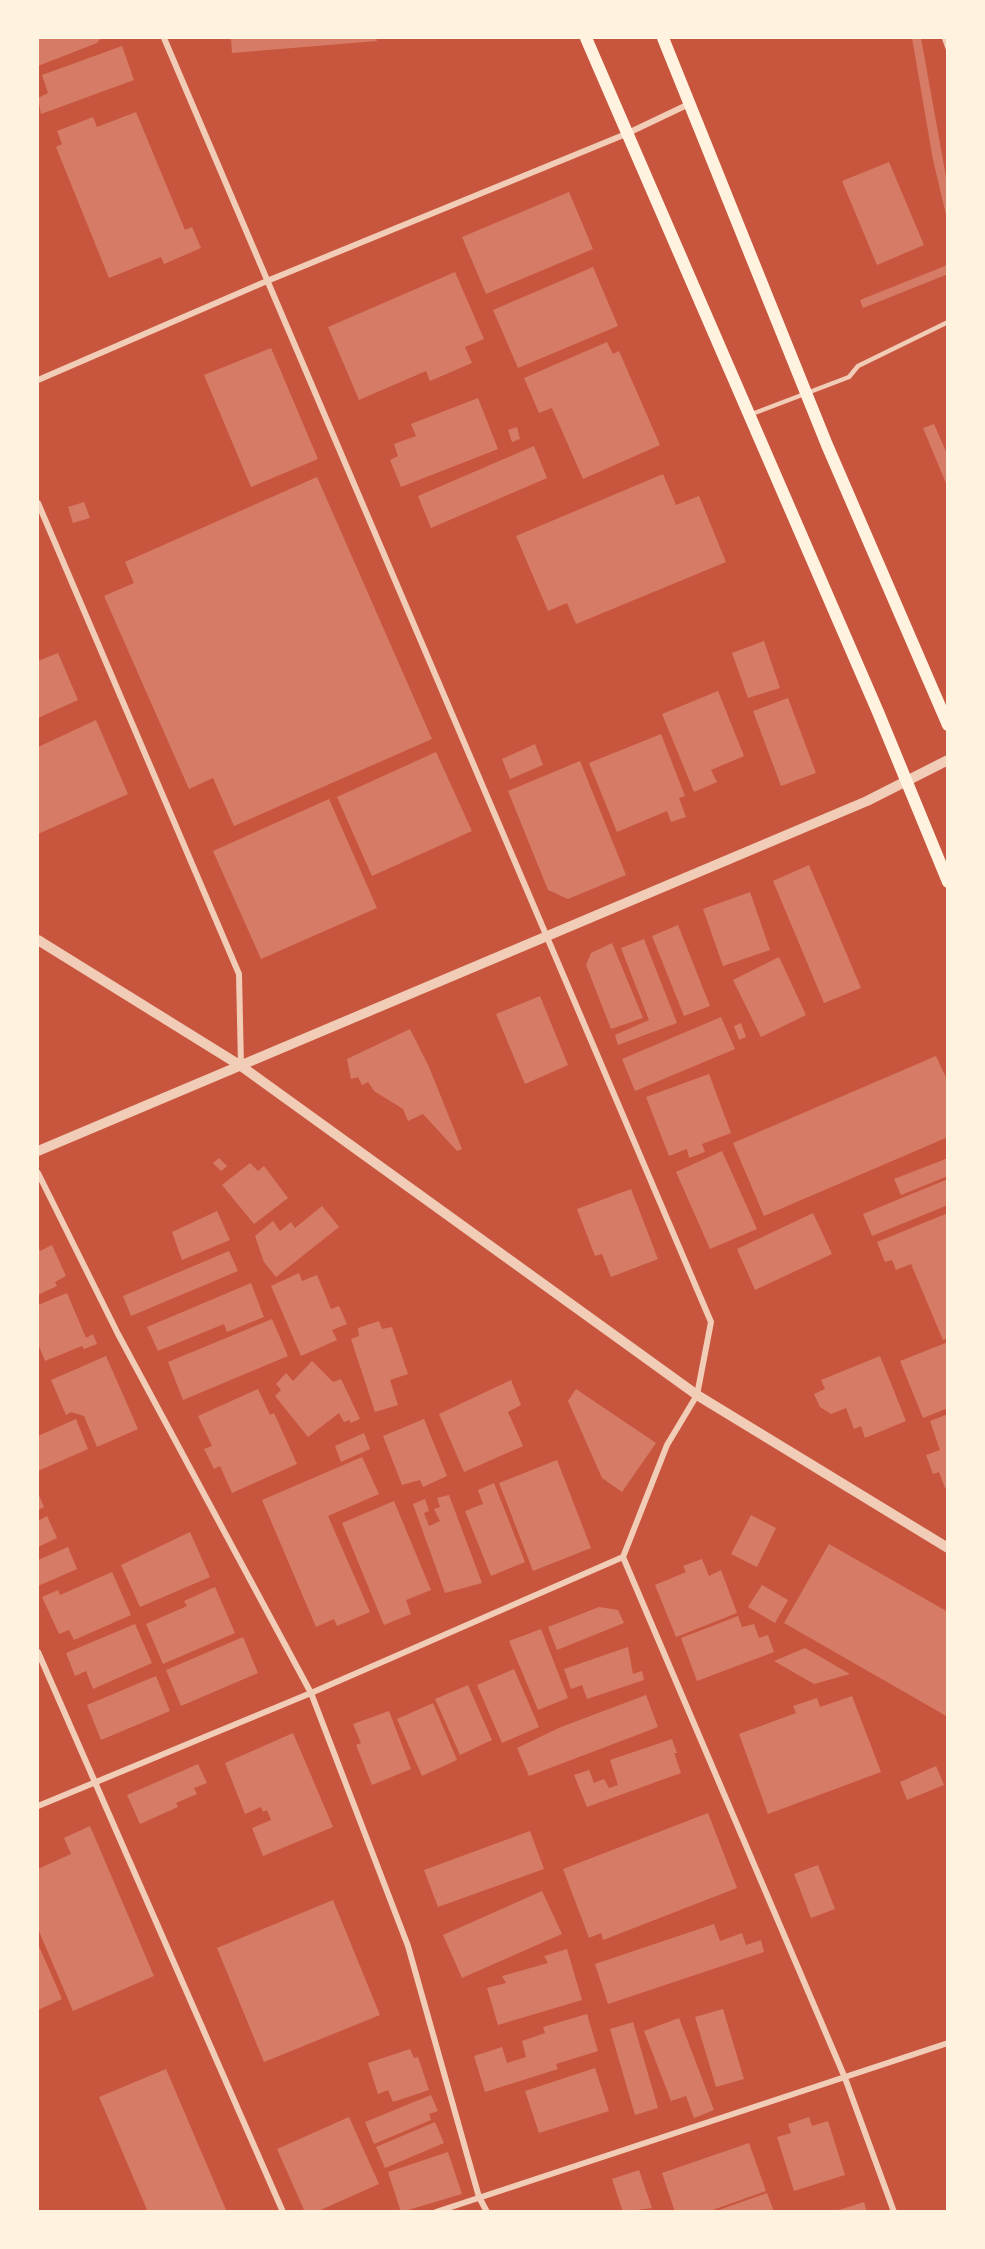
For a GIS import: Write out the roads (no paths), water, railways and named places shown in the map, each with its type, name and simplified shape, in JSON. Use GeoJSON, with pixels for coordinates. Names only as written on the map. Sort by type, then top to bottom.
{"type":"FeatureCollection","features":[{"type":"Feature","properties":{"kind":"main road"},"geometry":{"type":"LineString","coordinates":[[586,38],[878,712],[905,783],[948,882]]}},
{"type":"Feature","properties":{"kind":"main road"},"geometry":{"type":"LineString","coordinates":[[663,38],[806,391],[948,725]]}},
{"type":"Feature","properties":{"kind":"street"},"geometry":{"type":"LineString","coordinates":[[164,38],[711,1322],[697,1395],[667,1445],[623,1557],[845,2078],[894,2211]]}},
{"type":"Feature","properties":{"kind":"street"},"geometry":{"type":"LineString","coordinates":[[38,380],[267,281],[626,134],[690,103]]}},
{"type":"Feature","properties":{"kind":"street"},"geometry":{"type":"LineString","coordinates":[[38,503],[239,974],[241,1066]]}},
{"type":"Feature","properties":{"kind":"street"},"geometry":{"type":"LineString","coordinates":[[38,1151],[905,783],[948,760]]}},
{"type":"Feature","properties":{"kind":"street"},"geometry":{"type":"LineString","coordinates":[[38,940],[241,1066],[697,1395],[948,1548]]}},
{"type":"Feature","properties":{"kind":"street"},"geometry":{"type":"LineString","coordinates":[[38,1173],[118,1334],[311,1693],[408,1946],[479,2198],[487,2211]]}},
{"type":"Feature","properties":{"kind":"street"},"geometry":{"type":"LineString","coordinates":[[38,1806],[311,1693],[623,1557]]}},
{"type":"Feature","properties":{"kind":"street"},"geometry":{"type":"LineString","coordinates":[[38,1652],[283,2211]]}},
{"type":"Feature","properties":{"kind":"street"},"geometry":{"type":"LineString","coordinates":[[436,2211],[948,2043]]}},
{"type":"Feature","properties":{"kind":"lane"},"geometry":{"type":"LineString","coordinates":[[944,38],[948,50]]}},
{"type":"Feature","properties":{"kind":"lane"},"geometry":{"type":"LineString","coordinates":[[749,415],[806,391],[849,377],[858,366],[948,322]]}}]}
